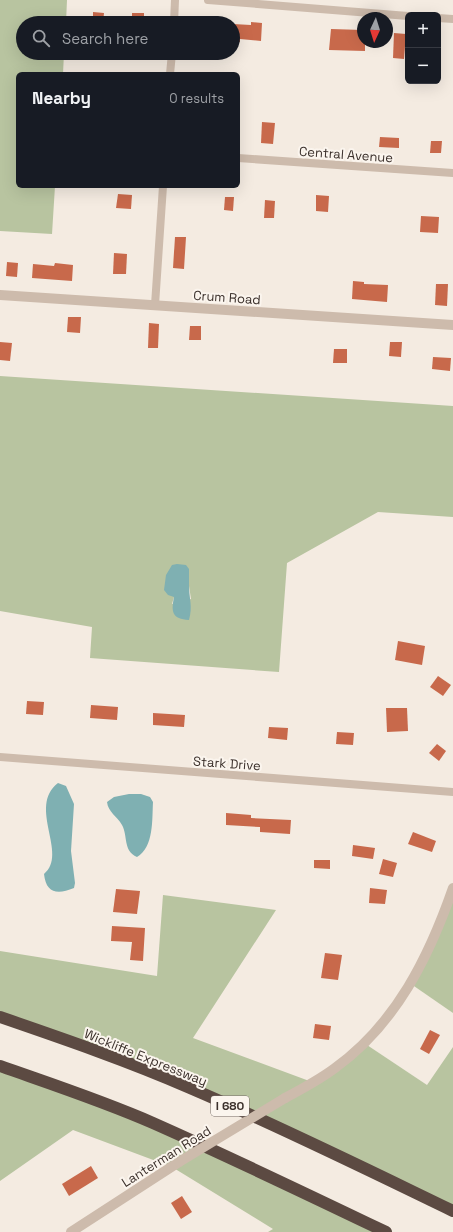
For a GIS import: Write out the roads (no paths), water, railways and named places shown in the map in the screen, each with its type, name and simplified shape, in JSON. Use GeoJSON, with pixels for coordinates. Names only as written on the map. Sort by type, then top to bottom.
{"type":"FeatureCollection","features":[{"type":"Feature","properties":{"kind":"highway","name":"Wickliffe Expressway"},"geometry":{"type":"LineString","coordinates":[[0,1017],[76,1043],[190,1088],[316,1145],[453,1211]]}},
{"type":"Feature","properties":{"kind":"highway"},"geometry":{"type":"LineString","coordinates":[[0,1066],[77,1093],[154,1123],[258,1170],[386,1232]]}},
{"type":"Feature","properties":{"kind":"street"},"geometry":{"type":"LineString","coordinates":[[174,16],[175,0]]}},
{"type":"Feature","properties":{"kind":"street"},"geometry":{"type":"LineString","coordinates":[[208,0],[405,16]]}},
{"type":"Feature","properties":{"kind":"street"},"geometry":{"type":"LineString","coordinates":[[441,18],[453,19]]}},
{"type":"Feature","properties":{"kind":"street"},"geometry":{"type":"LineString","coordinates":[[170,72],[171,60]]}},
{"type":"Feature","properties":{"kind":"street","name":"Central Avenue"},"geometry":{"type":"LineString","coordinates":[[240,158],[453,173]]}},
{"type":"Feature","properties":{"kind":"street"},"geometry":{"type":"LineString","coordinates":[[155,305],[163,188]]}},
{"type":"Feature","properties":{"kind":"street","name":"Crum Road"},"geometry":{"type":"LineString","coordinates":[[0,295],[453,325]]}},
{"type":"Feature","properties":{"kind":"street","name":"Stark Drive"},"geometry":{"type":"LineString","coordinates":[[0,757],[453,792]]}},
{"type":"Feature","properties":{"kind":"street","name":"Lanterman Road"},"geometry":{"type":"LineString","coordinates":[[71,1232],[179,1162],[334,1069],[360,1048],[380,1027],[401,1000],[418,973],[432,943],[453,888]]}},
{"type":"Feature","properties":{"kind":"water"},"geometry":{"type":"Polygon","coordinates":[[[172,565],[186,565],[189,569],[191,606],[189,620],[179,618],[174,614],[174,597],[168,595],[164,590],[166,575],[172,565]]]}},
{"type":"Feature","properties":{"kind":"water"},"geometry":{"type":"Polygon","coordinates":[[[58,783],[66,786],[74,804],[71,851],[75,883],[74,888],[58,892],[50,889],[45,880],[44,874],[51,865],[52,855],[46,805],[50,793],[58,783]]]}},
{"type":"Feature","properties":{"kind":"water"},"geometry":{"type":"Polygon","coordinates":[[[129,794],[141,794],[150,797],[153,802],[152,825],[147,847],[143,853],[137,857],[130,851],[124,829],[109,809],[107,802],[114,797],[129,794]]]}}]}
